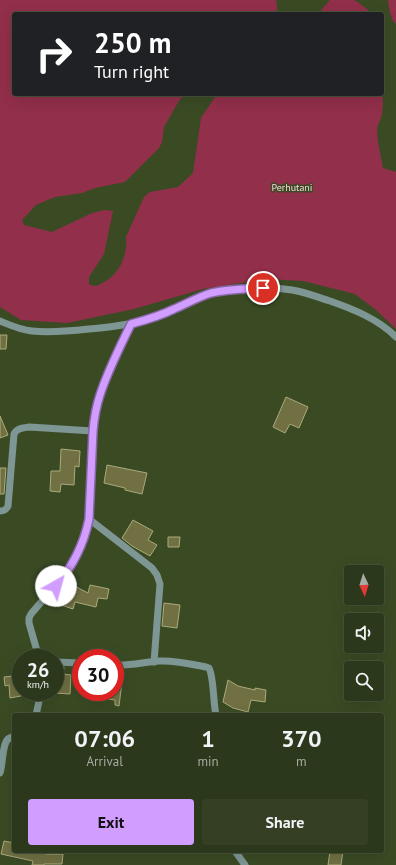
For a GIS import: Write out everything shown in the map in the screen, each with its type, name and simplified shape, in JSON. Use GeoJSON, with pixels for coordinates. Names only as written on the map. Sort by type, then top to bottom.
{"type":"FeatureCollection","features":[{"type":"Feature","properties":{"kind":"street"},"geometry":{"type":"LineString","coordinates":[[0,321],[30,331],[50,332],[131,324],[159,316],[197,298],[212,293],[230,290],[263,288],[307,293],[348,307],[380,323],[396,336]]}},
{"type":"Feature","properties":{"kind":"street"},"geometry":{"type":"LineString","coordinates":[[36,649],[29,618],[62,578],[81,547],[89,519],[93,431],[100,395],[131,324]]}},
{"type":"Feature","properties":{"kind":"street"},"geometry":{"type":"LineString","coordinates":[[0,511],[4,511],[8,506],[14,434],[16,431],[29,428],[93,431]]}},
{"type":"Feature","properties":{"kind":"street"},"geometry":{"type":"LineString","coordinates":[[89,519],[152,568],[157,574],[160,584],[154,662]]}},
{"type":"Feature","properties":{"kind":"street"},"geometry":{"type":"LineString","coordinates":[[124,666],[166,661],[187,663],[209,668],[216,713]]}},
{"type":"Feature","properties":{"kind":"street"},"geometry":{"type":"LineString","coordinates":[[36,713],[39,701]]}},
{"type":"Feature","properties":{"kind":"street"},"geometry":{"type":"LineString","coordinates":[[0,773],[3,762],[4,746],[8,739],[12,737]]}},
{"type":"Feature","properties":{"kind":"street"},"geometry":{"type":"LineString","coordinates":[[237,853],[246,865]]}},
{"type":"Feature","properties":{"kind":"green space","name":"Perhutani"},"geometry":{"type":"Polygon","coordinates":[[[0,0],[276,0],[277,12],[12,12],[12,96],[184,96],[180,99],[164,127],[162,142],[159,148],[125,182],[95,188],[82,193],[55,197],[36,205],[22,220],[24,225],[52,232],[92,213],[105,210],[113,211],[104,254],[89,277],[89,284],[94,286],[97,286],[110,278],[119,269],[126,250],[126,237],[144,197],[150,192],[178,187],[193,173],[201,118],[216,96],[382,96],[382,115],[377,128],[378,142],[383,168],[396,172],[396,329],[376,310],[355,294],[303,281],[266,279],[203,289],[134,309],[67,323],[21,320],[0,307],[0,0]]]}},
{"type":"Feature","properties":{"kind":"green space"},"geometry":{"type":"Polygon","coordinates":[[[330,0],[354,0],[368,10],[368,12],[320,12],[330,0]]]}},
{"type":"Feature","properties":{"kind":"green space"},"geometry":{"type":"Polygon","coordinates":[[[388,0],[396,0],[396,24],[389,10],[388,0]]]}},
{"type":"Feature","properties":{"kind":"building"},"geometry":{"type":"Polygon","coordinates":[[[0,335],[7,335],[6,349],[0,349],[0,335]]]}},
{"type":"Feature","properties":{"kind":"building"},"geometry":{"type":"Polygon","coordinates":[[[286,397],[308,407],[299,428],[290,424],[285,433],[273,427],[286,397]]]}},
{"type":"Feature","properties":{"kind":"building"},"geometry":{"type":"Polygon","coordinates":[[[0,416],[8,435],[0,438],[0,416]]]}},
{"type":"Feature","properties":{"kind":"building"},"geometry":{"type":"Polygon","coordinates":[[[61,449],[80,451],[79,467],[75,466],[74,485],[61,484],[60,492],[50,491],[51,471],[60,471],[61,449]]]}},
{"type":"Feature","properties":{"kind":"building"},"geometry":{"type":"Polygon","coordinates":[[[107,465],[147,473],[142,494],[104,483],[107,465]]]}},
{"type":"Feature","properties":{"kind":"building"},"geometry":{"type":"Polygon","coordinates":[[[0,468],[6,468],[4,494],[0,494],[0,468]]]}},
{"type":"Feature","properties":{"kind":"building"},"geometry":{"type":"Polygon","coordinates":[[[133,520],[153,531],[148,540],[157,545],[150,556],[132,546],[122,538],[133,520]]]}},
{"type":"Feature","properties":{"kind":"building"},"geometry":{"type":"Polygon","coordinates":[[[168,537],[180,537],[179,547],[168,547],[168,537]]]}},
{"type":"Feature","properties":{"kind":"building"},"geometry":{"type":"Polygon","coordinates":[[[67,582],[88,593],[90,585],[109,589],[107,599],[98,598],[96,607],[75,602],[73,609],[61,605],[65,594],[62,592],[67,582]]]}},
{"type":"Feature","properties":{"kind":"building"},"geometry":{"type":"Polygon","coordinates":[[[164,603],[180,605],[177,628],[162,626],[164,603]]]}},
{"type":"Feature","properties":{"kind":"building"},"geometry":{"type":"Polygon","coordinates":[[[64,674],[71,675],[70,694],[64,694],[64,674]]]}},
{"type":"Feature","properties":{"kind":"building"},"geometry":{"type":"Polygon","coordinates":[[[12,676],[12,698],[10,698],[9,685],[5,686],[4,677],[12,676]]]}},
{"type":"Feature","properties":{"kind":"building"},"geometry":{"type":"Polygon","coordinates":[[[228,680],[238,686],[255,690],[255,688],[266,690],[265,702],[251,700],[248,712],[233,708],[223,702],[228,680]]]}},
{"type":"Feature","properties":{"kind":"building"},"geometry":{"type":"Polygon","coordinates":[[[115,701],[120,701],[119,706],[115,705],[115,701]]]}},
{"type":"Feature","properties":{"kind":"building"},"geometry":{"type":"Polygon","coordinates":[[[4,841],[12,843],[12,853],[63,854],[62,864],[32,865],[33,861],[1,854],[4,841]]]}},
{"type":"Feature","properties":{"kind":"building"},"geometry":{"type":"Polygon","coordinates":[[[330,853],[343,853],[341,865],[328,865],[330,853]]]}},
{"type":"Feature","properties":{"kind":"route"},"geometry":{"type":"LineString","coordinates":[[56,586],[81,547],[86,531],[89,519],[93,431],[95,418],[100,395],[131,324],[159,316],[197,298],[212,293],[230,290],[263,288]]}}]}
